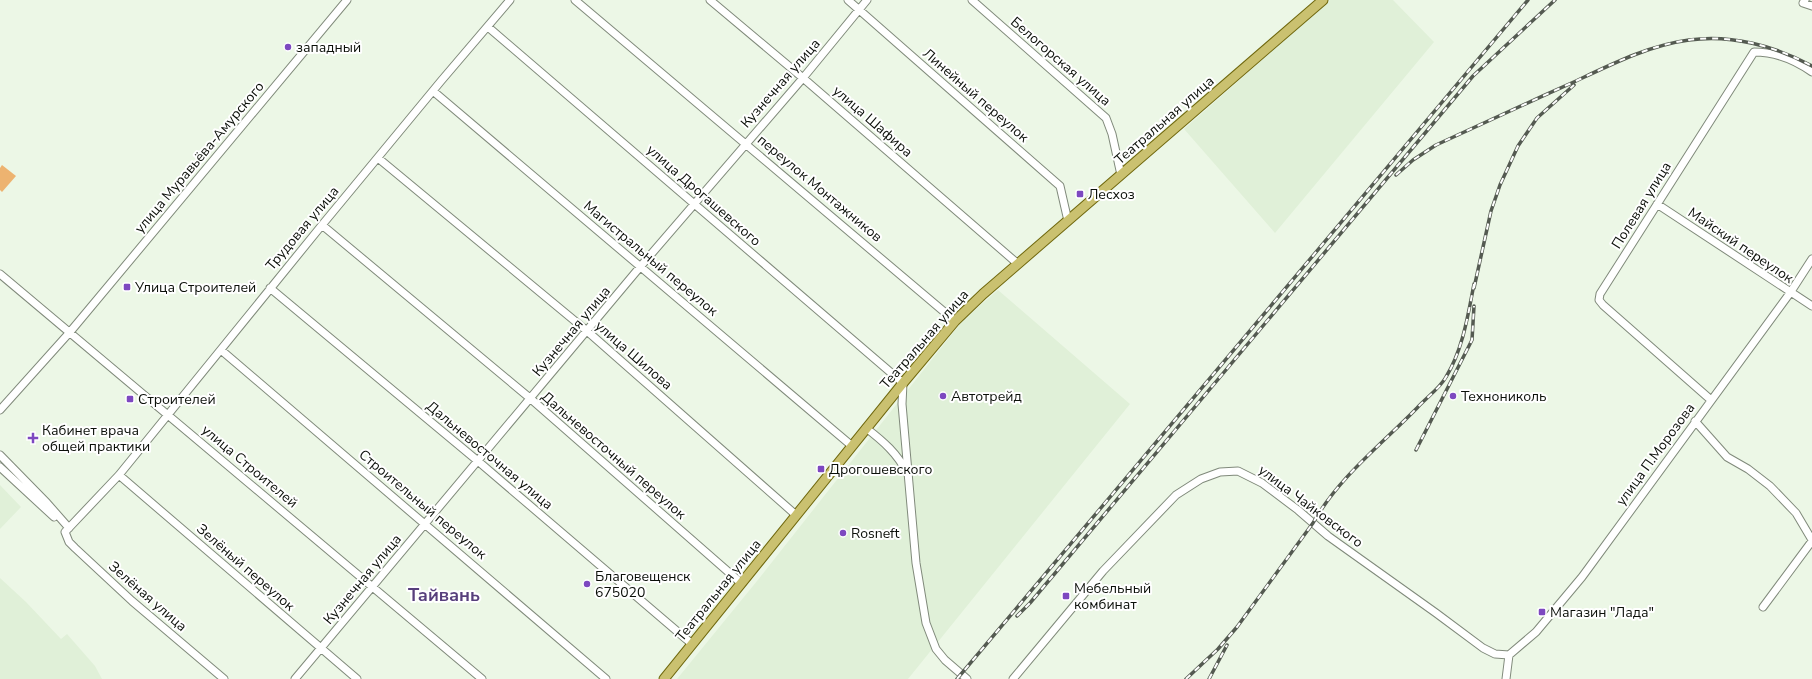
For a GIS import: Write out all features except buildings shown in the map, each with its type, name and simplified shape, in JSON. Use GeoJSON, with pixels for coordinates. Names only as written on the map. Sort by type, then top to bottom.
{"type":"FeatureCollection","features":[{"type":"Feature","properties":{"kind":"main road","name":"Театральная улица"},"geometry":{"type":"LineString","coordinates":[[664,679],[866,428],[955,321],[1018,264],[1323,0]]}},
{"type":"Feature","properties":{"kind":"street","name":"улица Муравьёва-Амурского"},"geometry":{"type":"LineString","coordinates":[[70,332],[348,0]]}},
{"type":"Feature","properties":{"kind":"street","name":"Трудовая улица"},"geometry":{"type":"LineString","coordinates":[[68,528],[119,475],[270,288],[510,0]]}},
{"type":"Feature","properties":{"kind":"street","name":"переулок Монтажников"},"geometry":{"type":"LineString","coordinates":[[575,0],[955,321]]}},
{"type":"Feature","properties":{"kind":"street","name":"улица Шафира"},"geometry":{"type":"LineString","coordinates":[[710,0],[803,78],[1018,264]]}},
{"type":"Feature","properties":{"kind":"street","name":"Линейный переулок"},"geometry":{"type":"LineString","coordinates":[[848,0],[1060,186],[1068,221]]}},
{"type":"Feature","properties":{"kind":"street","name":"Кузнечная улица"},"geometry":{"type":"LineString","coordinates":[[295,679],[373,585],[479,462],[640,267],[803,78],[867,0]]}},
{"type":"Feature","properties":{"kind":"street","name":"Белогорская улица"},"geometry":{"type":"LineString","coordinates":[[972,0],[1106,118],[1112,134],[1121,175]]}},
{"type":"Feature","properties":{"kind":"street"},"geometry":{"type":"LineString","coordinates":[[1804,1],[1812,6]]}},
{"type":"Feature","properties":{"kind":"street","name":"улица Дрогашевского"},"geometry":{"type":"LineString","coordinates":[[488,27],[903,383]]}},
{"type":"Feature","properties":{"kind":"street","name":"Полевая улица"},"geometry":{"type":"LineString","coordinates":[[1711,400],[1603,305],[1599,300],[1600,294],[1754,52],[1765,52],[1784,57],[1802,65],[1812,72]]}},
{"type":"Feature","properties":{"kind":"street","name":"Магистральный переулок"},"geometry":{"type":"LineString","coordinates":[[433,91],[852,446]]}},
{"type":"Feature","properties":{"kind":"street","name":"улица Шилова"},"geometry":{"type":"LineString","coordinates":[[378,158],[587,331],[796,515]]}},
{"type":"Feature","properties":{"kind":"street","name":"Майский переулок"},"geometry":{"type":"LineString","coordinates":[[1657,204],[1790,293],[1812,306]]}},
{"type":"Feature","properties":{"kind":"street","name":"Дальневосточный переулок"},"geometry":{"type":"LineString","coordinates":[[322,225],[531,399],[741,583]]}},
{"type":"Feature","properties":{"kind":"street","name":"улица П.Морозова"},"geometry":{"type":"LineString","coordinates":[[1509,655],[1536,632],[1582,577],[1790,293],[1812,259]]}},
{"type":"Feature","properties":{"kind":"street","name":"улица Строителей"},"geometry":{"type":"LineString","coordinates":[[0,274],[373,585],[482,679]]}},
{"type":"Feature","properties":{"kind":"street","name":"Дальневосточная улица"},"geometry":{"type":"LineString","coordinates":[[270,288],[479,462],[692,644]]}},
{"type":"Feature","properties":{"kind":"street"},"geometry":{"type":"LineString","coordinates":[[0,410],[70,332]]}},
{"type":"Feature","properties":{"kind":"street","name":"Строительный переулок"},"geometry":{"type":"LineString","coordinates":[[221,350],[426,523],[606,679]]}},
{"type":"Feature","properties":{"kind":"street"},"geometry":{"type":"LineString","coordinates":[[903,383],[902,404],[916,563],[926,623],[936,649],[945,660],[967,679]]}},
{"type":"Feature","properties":{"kind":"street"},"geometry":{"type":"LineString","coordinates":[[1695,421],[1727,457],[1748,469],[1770,486],[1796,513],[1812,540],[1763,607]]}},
{"type":"Feature","properties":{"kind":"street"},"geometry":{"type":"LineString","coordinates":[[866,428],[894,452],[902,462],[908,476]]}},
{"type":"Feature","properties":{"kind":"street","name":"Зелёная улица"},"geometry":{"type":"LineString","coordinates":[[0,455],[47,503],[68,528],[65,532],[66,537],[75,548],[132,601],[224,679]]}},
{"type":"Feature","properties":{"kind":"street"},"geometry":{"type":"LineString","coordinates":[[0,467],[68,528]]}},
{"type":"Feature","properties":{"kind":"street","name":"улица Чайковского"},"geometry":{"type":"LineString","coordinates":[[1013,679],[1103,571],[1176,495],[1201,479],[1220,472],[1238,471],[1262,482],[1328,536],[1430,608],[1483,648],[1495,654],[1509,655]]}},
{"type":"Feature","properties":{"kind":"street","name":"Зелёный переулок"},"geometry":{"type":"LineString","coordinates":[[119,475],[357,679]]}},
{"type":"Feature","properties":{"kind":"street"},"geometry":{"type":"LineString","coordinates":[[1506,679],[1509,655]]}},
{"type":"Feature","properties":{"kind":"shaded area"},"geometry":{"type":"Polygon","coordinates":[[[1330,0],[1393,0],[1434,42],[1275,233],[1184,129],[1330,0]]]}},
{"type":"Feature","properties":{"kind":"shaded area"},"geometry":{"type":"Polygon","coordinates":[[[2,165],[16,176],[2,192],[0,190],[0,168],[2,165]]]}},
{"type":"Feature","properties":{"kind":"shaded area"},"geometry":{"type":"Polygon","coordinates":[[[998,290],[1130,404],[908,679],[677,679],[757,581],[963,320],[998,290]]]}},
{"type":"Feature","properties":{"kind":"shaded area"},"geometry":{"type":"Polygon","coordinates":[[[0,485],[21,507],[0,529],[0,485]]]}},
{"type":"Feature","properties":{"kind":"shaded area"},"geometry":{"type":"Polygon","coordinates":[[[0,578],[26,602],[61,639],[67,634],[95,666],[102,679],[0,679],[0,578]]]}},
{"type":"Feature","properties":{"kind":"railway"},"geometry":{"type":"LineString","coordinates":[[957,679],[1528,0]]}},
{"type":"Feature","properties":{"kind":"railway"},"geometry":{"type":"LineString","coordinates":[[1017,616],[1030,603],[1473,76],[1555,0]]}},
{"type":"Feature","properties":{"kind":"railway"},"geometry":{"type":"LineString","coordinates":[[1396,175],[1413,160],[1436,145],[1617,62],[1674,42],[1705,39],[1737,40],[1768,47],[1812,66]]}},
{"type":"Feature","properties":{"kind":"railway"},"geometry":{"type":"LineString","coordinates":[[1474,288],[1491,211],[1500,185],[1518,146],[1537,118],[1574,85]]}},
{"type":"Feature","properties":{"kind":"railway"},"geometry":{"type":"LineString","coordinates":[[1186,679],[1218,649],[1237,627],[1335,491],[1361,462],[1437,389],[1443,381],[1452,366],[1461,343],[1474,284]]}},
{"type":"Feature","properties":{"kind":"railway"},"geometry":{"type":"LineString","coordinates":[[1416,450],[1472,340],[1474,306]]}},
{"type":"Feature","properties":{"kind":"railway"},"geometry":{"type":"LineString","coordinates":[[1209,679],[1227,645]]}},
{"type":"Feature","properties":{"kind":"place","name":"западный"},"geometry":{"type":"Point","coordinates":[288,47]}},
{"type":"Feature","properties":{"kind":"place","name":"Лесхоз"},"geometry":{"type":"Point","coordinates":[1080,194]}},
{"type":"Feature","properties":{"kind":"place","name":"Улица Строителей"},"geometry":{"type":"Point","coordinates":[127,287]}},
{"type":"Feature","properties":{"kind":"place","name":"Автотрейд"},"geometry":{"type":"Point","coordinates":[943,396]}},
{"type":"Feature","properties":{"kind":"place","name":"Технониколь"},"geometry":{"type":"Point","coordinates":[1453,396]}},
{"type":"Feature","properties":{"kind":"place","name":"Строителей"},"geometry":{"type":"Point","coordinates":[130,399]}},
{"type":"Feature","properties":{"kind":"place","name":"Кабинет врача общей практики"},"geometry":{"type":"Point","coordinates":[33,438]}},
{"type":"Feature","properties":{"kind":"place","name":"Дрогошевского"},"geometry":{"type":"Point","coordinates":[821,469]}},
{"type":"Feature","properties":{"kind":"place","name":"Rosneft"},"geometry":{"type":"Point","coordinates":[843,533]}},
{"type":"Feature","properties":{"kind":"place","name":"Благовещенск 675020"},"geometry":{"type":"Point","coordinates":[587,584]}},
{"type":"Feature","properties":{"kind":"place","name":"Мебельный комбинат"},"geometry":{"type":"Point","coordinates":[1066,596]}},
{"type":"Feature","properties":{"kind":"place","name":"Магазин \"Лада\""},"geometry":{"type":"Point","coordinates":[1542,612]}},
{"type":"Feature","properties":{"kind":"district","name":"Тайвань"},"geometry":{"type":"Point","coordinates":[444,595]}}]}
